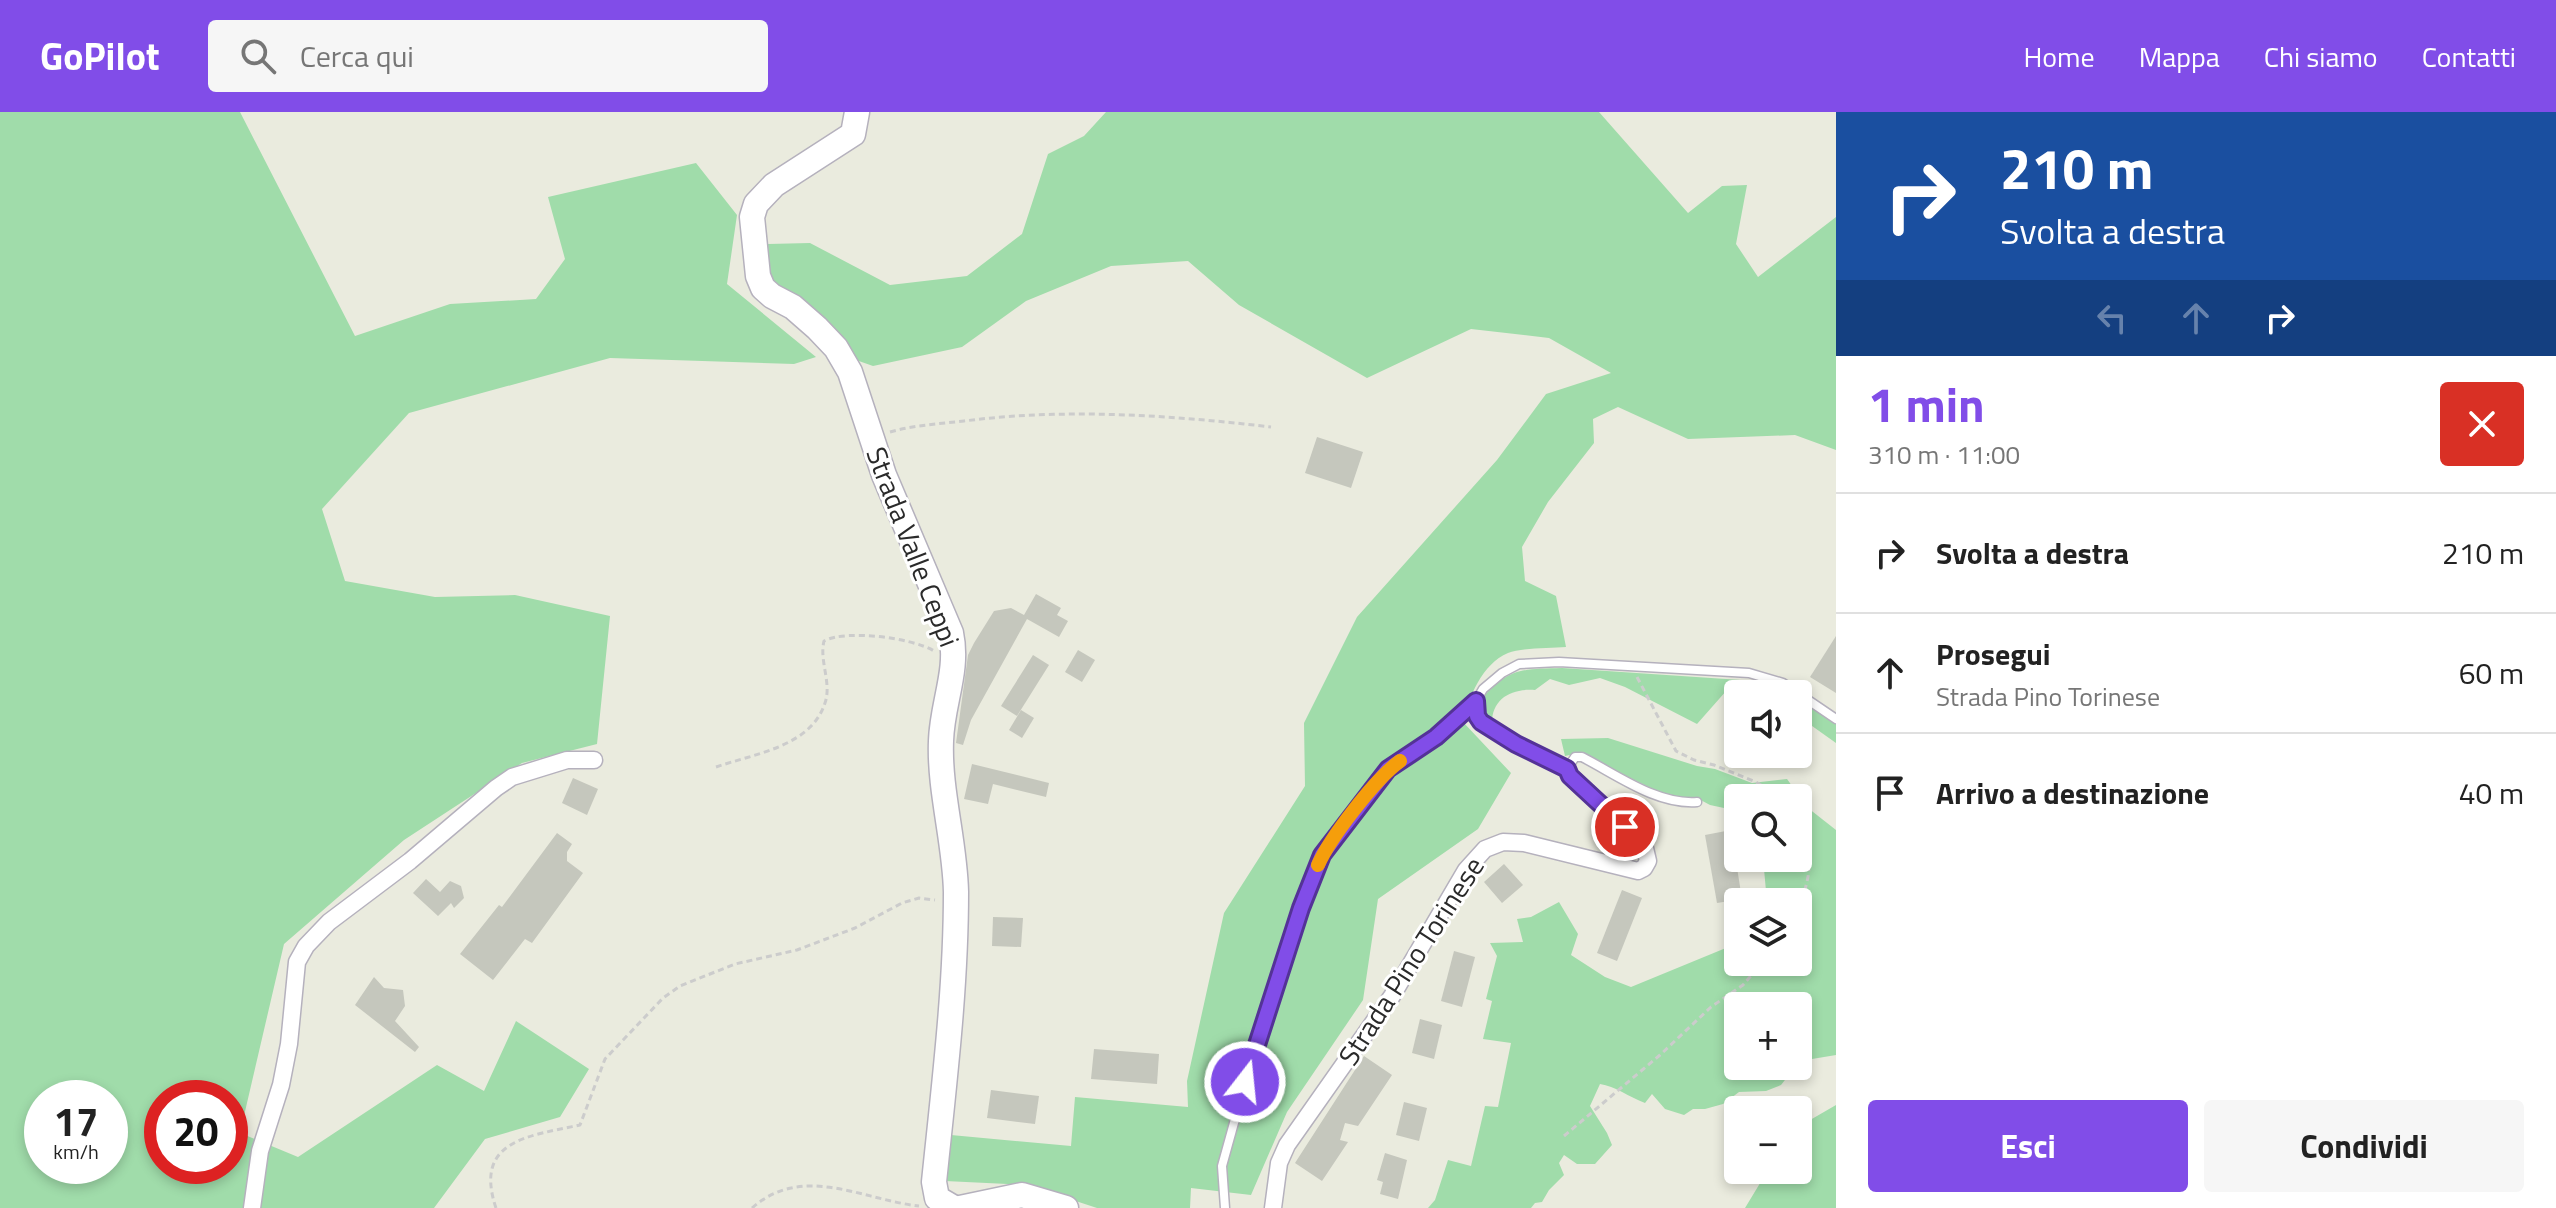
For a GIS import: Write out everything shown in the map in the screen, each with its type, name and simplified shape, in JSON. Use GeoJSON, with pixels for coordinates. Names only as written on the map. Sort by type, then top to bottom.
{"type":"FeatureCollection","features":[{"type":"Feature","properties":{"kind":"street","name":"Strada Valle Ceppi"},"geometry":{"type":"LineString","coordinates":[[857,112],[853,134],[774,185],[756,204],[752,217],[758,276],[763,288],[793,307],[836,348],[850,372],[884,475],[951,633],[955,652],[941,741],[955,902],[953,1008],[934,1182],[937,1198],[952,1206]]}},
{"type":"Feature","properties":{"kind":"street"},"geometry":{"type":"LineString","coordinates":[[252,1208],[260,1151],[281,1085],[289,1044],[297,962],[306,946],[329,922],[410,861],[504,782],[536,768],[567,760],[594,760]]}},
{"type":"Feature","properties":{"kind":"street","name":"Strada Pino Torinese"},"geometry":{"type":"LineString","coordinates":[[1273,1208],[1279,1163],[1287,1145],[1392,996],[1466,870],[1485,849],[1503,842],[1524,843],[1638,871],[1644,868],[1648,861],[1644,844],[1570,776],[1567,769]]}},
{"type":"Feature","properties":{"kind":"street"},"geometry":{"type":"LineString","coordinates":[[952,1206],[1022,1195],[1066,1208]]}},
{"type":"Feature","properties":{"kind":"lane"},"geometry":{"type":"LineString","coordinates":[[1225,1208],[1222,1166],[1267,1009],[1322,855],[1388,769],[1436,737],[1476,701],[1492,681],[1519,664],[1559,662],[1749,673],[1783,683],[1836,719]]}},
{"type":"Feature","properties":{"kind":"lane"},"geometry":{"type":"LineString","coordinates":[[1476,701],[1477,716],[1481,722],[1516,744],[1567,769],[1575,757],[1582,757],[1659,797],[1682,803],[1697,802]]}},
{"type":"Feature","properties":{"kind":"path"},"geometry":{"type":"LineString","coordinates":[[871,437],[906,427],[1003,416],[1079,414],[1172,416],[1271,427]]}},
{"type":"Feature","properties":{"kind":"path"},"geometry":{"type":"LineString","coordinates":[[716,767],[792,742],[813,723],[826,702],[827,676],[822,651],[824,641],[831,637],[869,637],[916,643],[933,649],[937,656]]}},
{"type":"Feature","properties":{"kind":"path"},"geometry":{"type":"LineString","coordinates":[[1632,666],[1676,751],[1759,784]]}},
{"type":"Feature","properties":{"kind":"path"},"geometry":{"type":"LineString","coordinates":[[496,1208],[488,1176],[495,1159],[506,1146],[580,1125],[605,1059],[663,998],[680,986],[735,964],[797,950],[855,928],[911,900],[955,902]]}},
{"type":"Feature","properties":{"kind":"path"},"geometry":{"type":"LineString","coordinates":[[1564,1136],[1751,976]]}},
{"type":"Feature","properties":{"kind":"path"},"geometry":{"type":"LineString","coordinates":[[752,1208],[760,1200],[779,1191],[800,1186],[830,1185],[917,1207],[952,1206]]}},
{"type":"Feature","properties":{"kind":"green space"},"geometry":{"type":"Polygon","coordinates":[[[0,112],[240,112],[355,336],[450,304],[536,299],[565,259],[548,197],[696,163],[737,215],[727,284],[816,357],[794,364],[610,358],[409,413],[322,509],[345,581],[435,597],[515,595],[610,616],[597,744],[522,763],[404,840],[284,944],[248,1099],[248,1080],[144,1080],[144,1184],[248,1184],[248,1136],[298,1157],[437,1065],[484,1091],[516,1021],[589,1069],[560,1117],[485,1139],[434,1208],[0,1208],[0,112]]]}},
{"type":"Feature","properties":{"kind":"green space"},"geometry":{"type":"Polygon","coordinates":[[[1106,112],[1599,112],[1688,213],[1722,186],[1747,185],[1736,244],[1758,277],[1836,217],[1836,450],[1795,435],[1688,439],[1618,407],[1593,419],[1594,443],[1548,502],[1522,547],[1525,581],[1556,596],[1566,647],[1520,650],[1499,658],[1478,682],[1463,722],[1511,773],[1478,829],[1378,899],[1363,1000],[1287,1112],[1251,1195],[1191,1188],[1190,1208],[1097,1208],[1027,1185],[945,1181],[951,1135],[1071,1146],[1075,1097],[1188,1107],[1187,1081],[1224,913],[1305,786],[1304,723],[1357,617],[1497,460],[1546,394],[1611,373],[1549,338],[1471,329],[1367,378],[1239,305],[1188,261],[1111,266],[1026,301],[962,347],[873,366],[856,360],[770,285],[768,244],[810,243],[890,285],[967,276],[1022,234],[1048,154],[1084,136],[1106,112]]]}},
{"type":"Feature","properties":{"kind":"green space"},"geometry":{"type":"Polygon","coordinates":[[[1536,669],[1741,680],[1724,680],[1724,693],[1697,724],[1625,687],[1600,678],[1569,685],[1550,679],[1535,690],[1518,691],[1504,697],[1495,708],[1492,725],[1481,717],[1480,701],[1498,682],[1516,672],[1536,669]]]}},
{"type":"Feature","properties":{"kind":"green space"},"geometry":{"type":"Polygon","coordinates":[[[1812,708],[1836,723],[1836,743],[1812,726],[1812,708]]]}},
{"type":"Feature","properties":{"kind":"green space"},"geometry":{"type":"Polygon","coordinates":[[[1608,738],[1752,783],[1787,779],[1791,784],[1724,784],[1724,808],[1695,797],[1681,798],[1659,792],[1579,753],[1565,756],[1561,739],[1608,738]]]}},
{"type":"Feature","properties":{"kind":"green space"},"geometry":{"type":"Polygon","coordinates":[[[1812,811],[1836,830],[1836,1055],[1812,1059],[1812,992],[1724,992],[1724,1080],[1785,1080],[1781,1085],[1766,1091],[1724,1096],[1723,1104],[1693,1109],[1684,1115],[1665,1109],[1652,1094],[1645,1103],[1600,1084],[1590,1106],[1612,1145],[1595,1164],[1577,1164],[1564,1155],[1559,1163],[1564,1175],[1542,1202],[1535,1203],[1531,1208],[1428,1208],[1435,1200],[1448,1160],[1471,1166],[1485,1106],[1498,1107],[1511,1043],[1483,1039],[1492,1001],[1486,999],[1497,956],[1490,943],[1523,942],[1517,919],[1531,917],[1559,902],[1578,934],[1571,955],[1605,977],[1631,987],[1724,949],[1724,976],[1812,976],[1812,888],[1766,888],[1764,872],[1812,872],[1812,811]]]}},
{"type":"Feature","properties":{"kind":"green space"},"geometry":{"type":"Polygon","coordinates":[[[1836,1105],[1836,1208],[1745,1208],[1760,1184],[1812,1184],[1812,1119],[1836,1105]]]}},
{"type":"Feature","properties":{"kind":"building"},"geometry":{"type":"Polygon","coordinates":[[[1317,437],[1363,452],[1351,488],[1305,473],[1317,437]]]}},
{"type":"Feature","properties":{"kind":"building"},"geometry":{"type":"Polygon","coordinates":[[[1036,594],[1061,608],[1057,615],[1068,621],[1059,637],[1027,619],[971,720],[963,745],[956,743],[968,655],[974,643],[994,611],[1011,608],[1024,615],[1036,594]]]}},
{"type":"Feature","properties":{"kind":"building"},"geometry":{"type":"Polygon","coordinates":[[[1836,636],[1836,693],[1810,677],[1836,636]]]}},
{"type":"Feature","properties":{"kind":"building"},"geometry":{"type":"Polygon","coordinates":[[[1078,650],[1095,660],[1082,682],[1065,672],[1078,650]]]}},
{"type":"Feature","properties":{"kind":"building"},"geometry":{"type":"Polygon","coordinates":[[[1033,655],[1049,665],[1017,716],[1001,706],[1033,655]]]}},
{"type":"Feature","properties":{"kind":"building"},"geometry":{"type":"Polygon","coordinates":[[[1021,710],[1034,718],[1022,738],[1009,730],[1021,710]]]}},
{"type":"Feature","properties":{"kind":"building"},"geometry":{"type":"Polygon","coordinates":[[[972,764],[1049,783],[1046,797],[993,784],[988,804],[964,799],[972,764]]]}},
{"type":"Feature","properties":{"kind":"building"},"geometry":{"type":"Polygon","coordinates":[[[573,778],[598,789],[587,815],[562,803],[573,778]]]}},
{"type":"Feature","properties":{"kind":"building"},"geometry":{"type":"Polygon","coordinates":[[[1724,831],[1724,872],[1738,872],[1740,888],[1724,888],[1724,902],[1717,903],[1705,835],[1724,831]]]}},
{"type":"Feature","properties":{"kind":"building"},"geometry":{"type":"Polygon","coordinates":[[[557,833],[572,844],[567,852],[567,861],[583,873],[532,943],[525,939],[493,980],[460,954],[499,905],[502,907],[557,833]]]}},
{"type":"Feature","properties":{"kind":"building"},"geometry":{"type":"Polygon","coordinates":[[[1504,864],[1523,885],[1502,903],[1484,882],[1504,864]]]}},
{"type":"Feature","properties":{"kind":"building"},"geometry":{"type":"Polygon","coordinates":[[[426,879],[440,892],[450,881],[461,886],[464,898],[454,908],[451,903],[438,916],[413,893],[426,879]]]}},
{"type":"Feature","properties":{"kind":"building"},"geometry":{"type":"Polygon","coordinates":[[[1622,890],[1642,898],[1617,961],[1597,953],[1622,890]]]}},
{"type":"Feature","properties":{"kind":"building"},"geometry":{"type":"Polygon","coordinates":[[[993,917],[1023,918],[1021,947],[992,946],[993,917]]]}},
{"type":"Feature","properties":{"kind":"building"},"geometry":{"type":"Polygon","coordinates":[[[1454,951],[1475,957],[1462,1007],[1441,1001],[1454,951]]]}},
{"type":"Feature","properties":{"kind":"building"},"geometry":{"type":"Polygon","coordinates":[[[374,977],[384,988],[403,990],[405,1006],[395,1021],[419,1047],[415,1052],[355,1005],[374,977]]]}},
{"type":"Feature","properties":{"kind":"building"},"geometry":{"type":"Polygon","coordinates":[[[1420,1019],[1442,1025],[1434,1059],[1412,1053],[1420,1019]]]}},
{"type":"Feature","properties":{"kind":"building"},"geometry":{"type":"Polygon","coordinates":[[[1094,1049],[1159,1054],[1157,1084],[1091,1079],[1094,1049]]]}},
{"type":"Feature","properties":{"kind":"building"},"geometry":{"type":"Polygon","coordinates":[[[1364,1056],[1392,1075],[1358,1126],[1345,1123],[1340,1140],[1348,1142],[1322,1181],[1295,1163],[1364,1056]]]}},
{"type":"Feature","properties":{"kind":"building"},"geometry":{"type":"Polygon","coordinates":[[[991,1090],[1039,1096],[1035,1124],[987,1118],[991,1090]]]}},
{"type":"Feature","properties":{"kind":"building"},"geometry":{"type":"Polygon","coordinates":[[[1404,1102],[1427,1108],[1419,1141],[1396,1135],[1404,1102]]]}},
{"type":"Feature","properties":{"kind":"building"},"geometry":{"type":"Polygon","coordinates":[[[1385,1153],[1407,1160],[1398,1199],[1380,1194],[1383,1182],[1377,1180],[1385,1153]]]}},
{"type":"Feature","properties":{"kind":"slow traffic"},"geometry":{"type":"LineString","coordinates":[[1318,865],[1345,823],[1388,769],[1400,761]]}},
{"type":"Feature","properties":{"kind":"route"},"geometry":{"type":"LineString","coordinates":[[1245,1082],[1301,908],[1322,855],[1388,769],[1436,737],[1476,701],[1477,716],[1481,722],[1516,744],[1567,769],[1570,776],[1625,827]]}}]}
